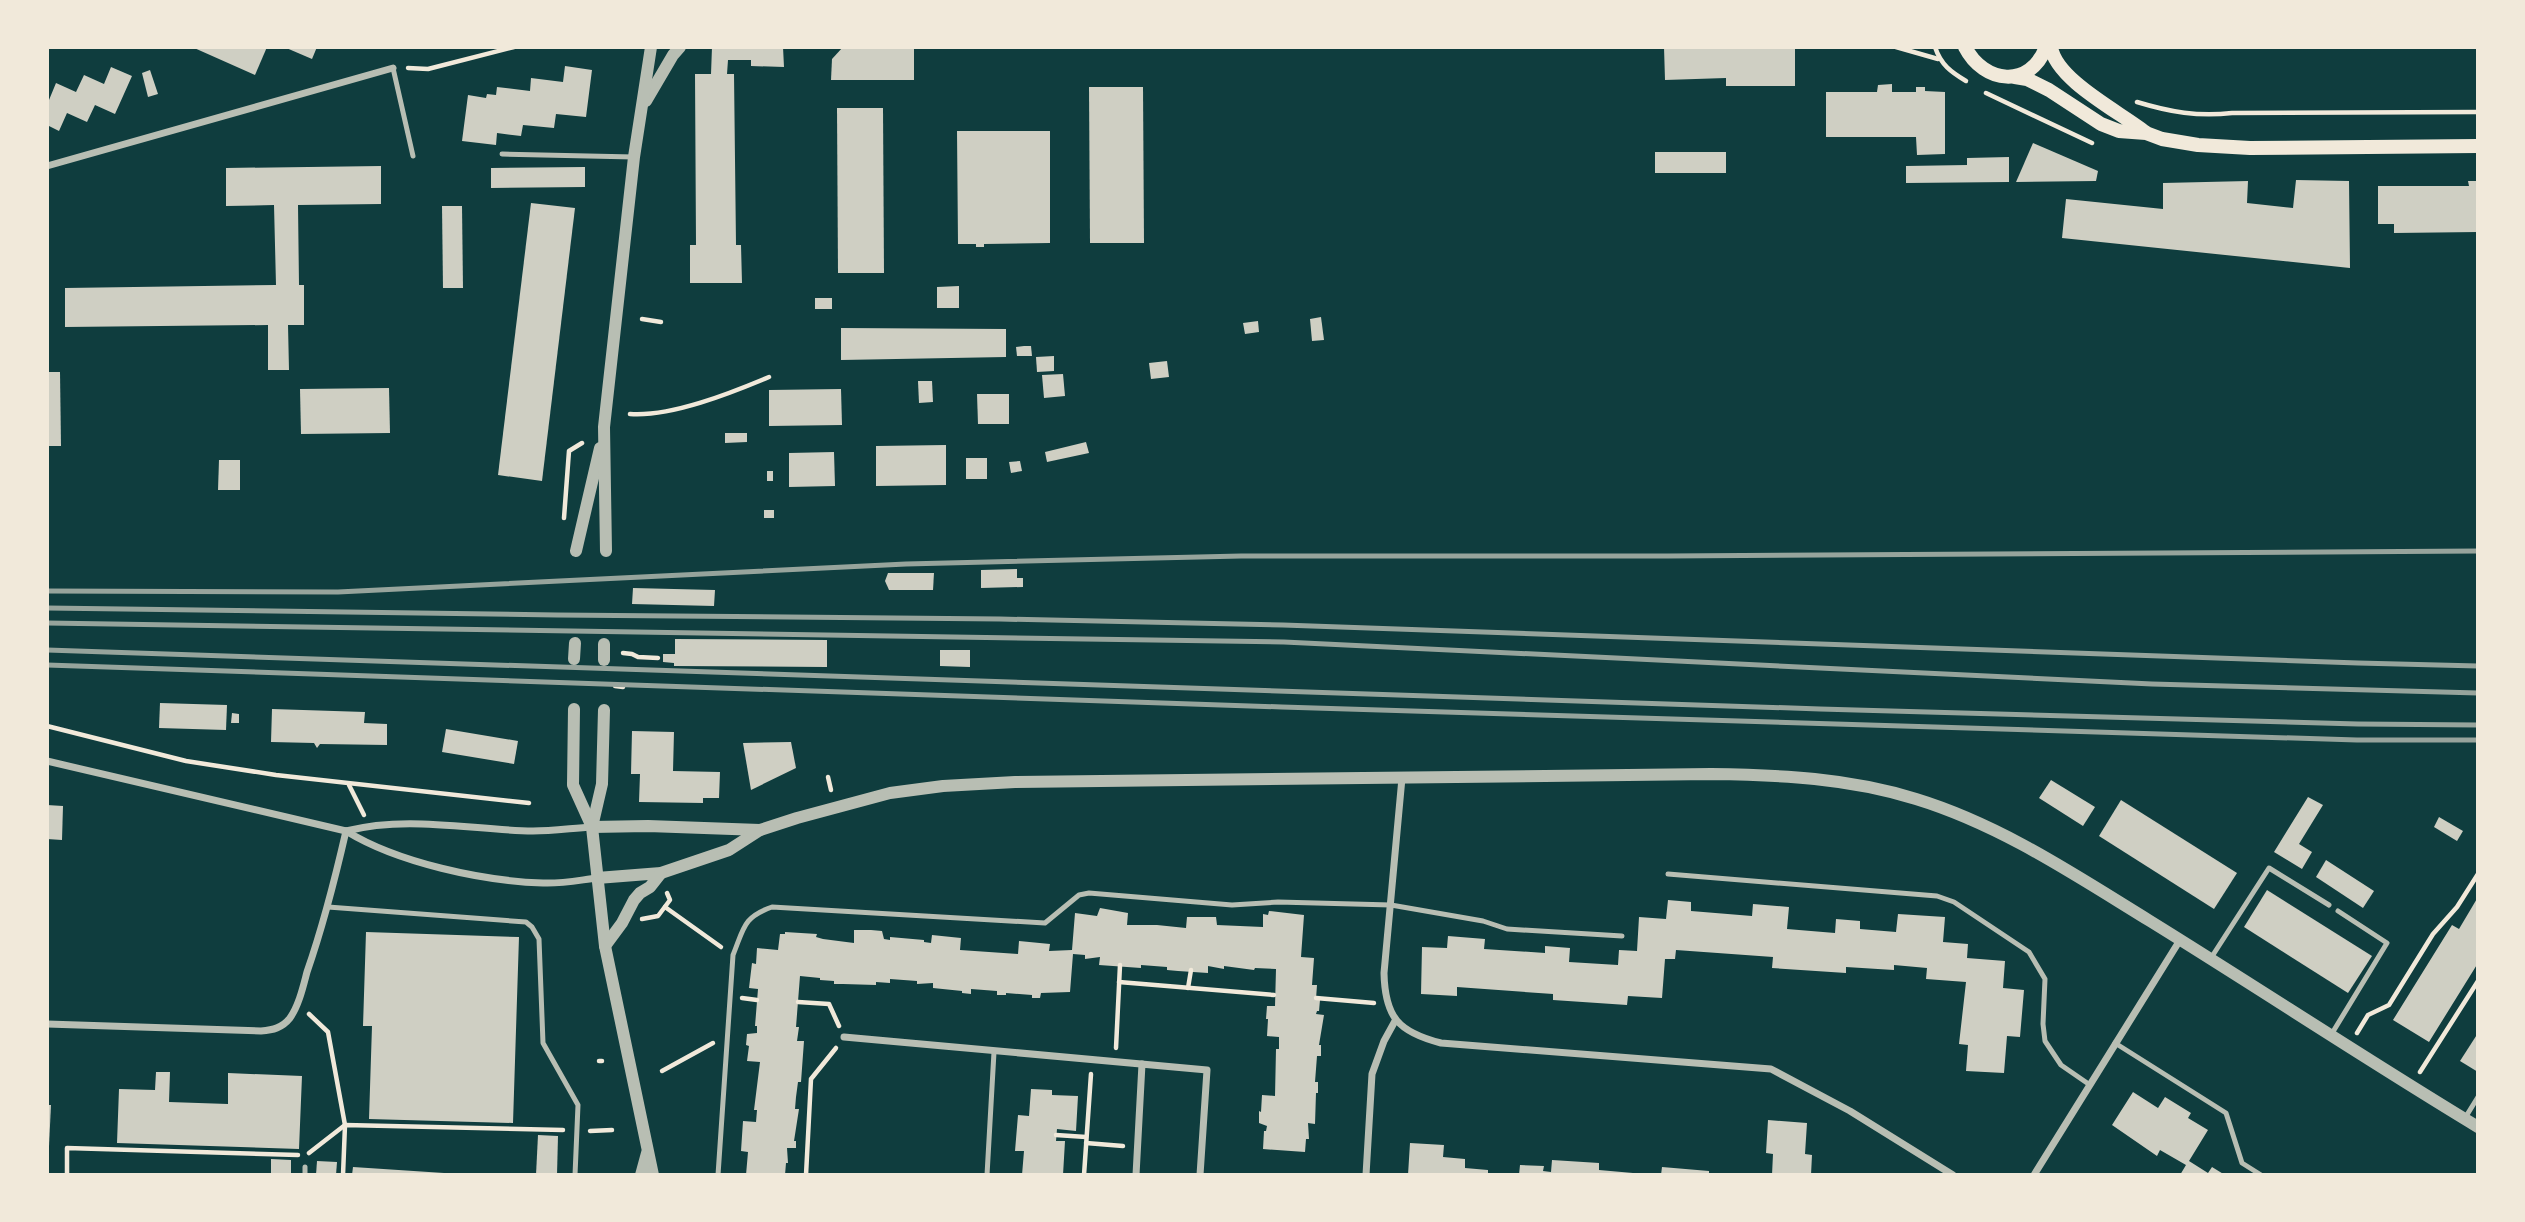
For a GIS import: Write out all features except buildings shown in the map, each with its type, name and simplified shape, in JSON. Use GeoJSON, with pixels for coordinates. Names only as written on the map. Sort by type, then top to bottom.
{"type":"FeatureCollection","features":[{"type":"Feature","properties":{"kind":"main road"},"geometry":{"type":"LineString","coordinates":[[2015,77],[2036,64],[2049,47]]}},
{"type":"Feature","properties":{"kind":"main road"},"geometry":{"type":"LineString","coordinates":[[2049,47],[2065,72],[2085,89],[2146,133],[2162,139],[2219,147],[2478,146]]}},
{"type":"Feature","properties":{"kind":"main road"},"geometry":{"type":"LineString","coordinates":[[1965,48],[1983,69],[1995,75],[2027,79],[2101,124],[2119,131],[2146,133]]}},
{"type":"Feature","properties":{"kind":"street"},"geometry":{"type":"LineString","coordinates":[[576,551],[604,427],[634,157],[651,47]]}},
{"type":"Feature","properties":{"kind":"street"},"geometry":{"type":"LineString","coordinates":[[643,107],[680,47]]}},
{"type":"Feature","properties":{"kind":"street"},"geometry":{"type":"LineString","coordinates":[[47,166],[393,68]]}},
{"type":"Feature","properties":{"kind":"street"},"geometry":{"type":"LineString","coordinates":[[604,427],[606,551]]}},
{"type":"Feature","properties":{"kind":"street"},"geometry":{"type":"LineString","coordinates":[[574,659],[575,643]]}},
{"type":"Feature","properties":{"kind":"street"},"geometry":{"type":"LineString","coordinates":[[604,644],[604,660]]}},
{"type":"Feature","properties":{"kind":"street"},"geometry":{"type":"LineString","coordinates":[[574,709],[573,785],[592,827]]}},
{"type":"Feature","properties":{"kind":"street"},"geometry":{"type":"LineString","coordinates":[[604,710],[602,784],[592,827],[597,878],[605,946],[653,1175]]}},
{"type":"Feature","properties":{"kind":"street"},"geometry":{"type":"LineString","coordinates":[[47,761],[346,831],[390,854],[468,873],[547,884],[662,873],[729,850],[760,831],[820,811],[890,793],[943,786],[1015,782],[1804,776],[1913,798],[1952,811],[2006,836],[2054,862],[2211,958],[2478,1127]]}},
{"type":"Feature","properties":{"kind":"street"},"geometry":{"type":"LineString","coordinates":[[1402,778],[1384,973],[1386,1004],[1395,1021],[1409,1032],[1440,1043],[1771,1069],[1850,1111],[1952,1175]]}},
{"type":"Feature","properties":{"kind":"street"},"geometry":{"type":"LineString","coordinates":[[346,831],[370,825],[407,822],[534,831],[648,826],[760,831]]}},
{"type":"Feature","properties":{"kind":"street"},"geometry":{"type":"LineString","coordinates":[[47,1024],[273,1030],[289,1019],[298,1003],[328,906],[346,831]]}},
{"type":"Feature","properties":{"kind":"street"},"geometry":{"type":"LineString","coordinates":[[605,946],[622,923],[634,900],[662,873]]}},
{"type":"Feature","properties":{"kind":"street"},"geometry":{"type":"LineString","coordinates":[[2034,1175],[2180,940]]}},
{"type":"Feature","properties":{"kind":"street"},"geometry":{"type":"LineString","coordinates":[[1366,1175],[1372,1074],[1384,1041],[1395,1021]]}},
{"type":"Feature","properties":{"kind":"street"},"geometry":{"type":"LineString","coordinates":[[844,1037],[1207,1070],[1200,1175]]}},
{"type":"Feature","properties":{"kind":"street"},"geometry":{"type":"LineString","coordinates":[[1136,1175],[1142,1064]]}},
{"type":"Feature","properties":{"kind":"street"},"geometry":{"type":"LineString","coordinates":[[641,1175],[648,1149]]}},
{"type":"Feature","properties":{"kind":"lane"},"geometry":{"type":"LineString","coordinates":[[393,68],[413,156]]}},
{"type":"Feature","properties":{"kind":"lane"},"geometry":{"type":"LineString","coordinates":[[502,154],[634,157]]}},
{"type":"Feature","properties":{"kind":"lane"},"geometry":{"type":"LineString","coordinates":[[2211,958],[2269,867],[2329,905]]}},
{"type":"Feature","properties":{"kind":"lane"},"geometry":{"type":"LineString","coordinates":[[1668,874],[1937,896],[1954,902],[2029,951],[2045,979],[2045,1041],[2061,1065],[2090,1084]]}},
{"type":"Feature","properties":{"kind":"lane"},"geometry":{"type":"LineString","coordinates":[[718,1175],[733,955],[746,922],[756,912],[772,907],[1045,923],[1079,895],[1088,893],[1232,905],[1278,902],[1391,905],[1483,921],[1507,929],[1622,936]]}},
{"type":"Feature","properties":{"kind":"lane"},"geometry":{"type":"LineString","coordinates":[[328,906],[526,922],[532,927],[540,939],[542,1043],[578,1105],[575,1175]]}},
{"type":"Feature","properties":{"kind":"lane"},"geometry":{"type":"LineString","coordinates":[[2331,1035],[2386,943],[2338,911]]}},
{"type":"Feature","properties":{"kind":"lane"},"geometry":{"type":"LineString","coordinates":[[2115,1043],[2225,1113],[2242,1163],[2261,1175]]}},
{"type":"Feature","properties":{"kind":"lane"},"geometry":{"type":"LineString","coordinates":[[987,1175],[993,1052]]}},
{"type":"Feature","properties":{"kind":"lane"},"geometry":{"type":"LineString","coordinates":[[2464,1119],[2478,1097]]}},
{"type":"Feature","properties":{"kind":"lane"},"geometry":{"type":"LineString","coordinates":[[305,1167],[305,1175]]}},
{"type":"Feature","properties":{"kind":"path"},"geometry":{"type":"LineString","coordinates":[[393,68],[428,69],[514,47]]}},
{"type":"Feature","properties":{"kind":"path"},"geometry":{"type":"LineString","coordinates":[[1896,47],[1939,59],[1935,47]]}},
{"type":"Feature","properties":{"kind":"path"},"geometry":{"type":"LineString","coordinates":[[2138,102],[2162,110],[2207,116],[2232,113],[2478,111]]}},
{"type":"Feature","properties":{"kind":"path"},"geometry":{"type":"LineString","coordinates":[[2012,105],[2104,148]]}},
{"type":"Feature","properties":{"kind":"path"},"geometry":{"type":"LineString","coordinates":[[642,319],[662,321]]}},
{"type":"Feature","properties":{"kind":"path"},"geometry":{"type":"LineString","coordinates":[[630,414],[657,414],[738,390],[769,377]]}},
{"type":"Feature","properties":{"kind":"path"},"geometry":{"type":"LineString","coordinates":[[563,524],[569,451]]}},
{"type":"Feature","properties":{"kind":"path"},"geometry":{"type":"LineString","coordinates":[[623,653],[658,658]]}},
{"type":"Feature","properties":{"kind":"path"},"geometry":{"type":"LineString","coordinates":[[615,687],[623,687]]}},
{"type":"Feature","properties":{"kind":"path"},"geometry":{"type":"LineString","coordinates":[[47,726],[186,761],[348,785],[529,803]]}},
{"type":"Feature","properties":{"kind":"path"},"geometry":{"type":"LineString","coordinates":[[348,785],[370,825]]}},
{"type":"Feature","properties":{"kind":"path"},"geometry":{"type":"LineString","coordinates":[[2348,1046],[2368,1014],[2389,1005],[2433,934],[2457,907],[2478,874]]}},
{"type":"Feature","properties":{"kind":"path"},"geometry":{"type":"LineString","coordinates":[[665,907],[713,941]]}},
{"type":"Feature","properties":{"kind":"path"},"geometry":{"type":"LineString","coordinates":[[1116,1062],[1120,965]]}},
{"type":"Feature","properties":{"kind":"path"},"geometry":{"type":"LineString","coordinates":[[1188,988],[1191,970]]}},
{"type":"Feature","properties":{"kind":"path"},"geometry":{"type":"LineString","coordinates":[[2412,1085],[2478,981]]}},
{"type":"Feature","properties":{"kind":"path"},"geometry":{"type":"LineString","coordinates":[[1119,982],[1274,995]]}},
{"type":"Feature","properties":{"kind":"path"},"geometry":{"type":"LineString","coordinates":[[1316,998],[1386,1004]]}},
{"type":"Feature","properties":{"kind":"path"},"geometry":{"type":"LineString","coordinates":[[798,1002],[829,1004],[844,1037],[811,1079],[806,1175]]}},
{"type":"Feature","properties":{"kind":"path"},"geometry":{"type":"LineString","coordinates":[[298,1003],[328,1032],[345,1125],[343,1175]]}},
{"type":"Feature","properties":{"kind":"path"},"geometry":{"type":"LineString","coordinates":[[662,1071],[670,1069],[727,1035]]}},
{"type":"Feature","properties":{"kind":"path"},"geometry":{"type":"LineString","coordinates":[[1084,1175],[1092,1060]]}},
{"type":"Feature","properties":{"kind":"path"},"geometry":{"type":"LineString","coordinates":[[67,1175],[67,1148],[306,1156],[345,1125],[612,1130]]}},
{"type":"Feature","properties":{"kind":"path"},"geometry":{"type":"LineString","coordinates":[[1056,1135],[1137,1147]]}},
{"type":"Feature","properties":{"kind":"railway"},"geometry":{"type":"LineString","coordinates":[[47,591],[338,592],[906,564],[1241,556],[2478,551]]}},
{"type":"Feature","properties":{"kind":"railway"},"geometry":{"type":"LineString","coordinates":[[47,608],[1000,619],[1283,625],[2478,666]]}},
{"type":"Feature","properties":{"kind":"railway"},"geometry":{"type":"LineString","coordinates":[[47,623],[1284,642],[2152,684],[2478,693]]}},
{"type":"Feature","properties":{"kind":"railway"},"geometry":{"type":"LineString","coordinates":[[47,650],[1820,709],[2478,725]]}},
{"type":"Feature","properties":{"kind":"railway"},"geometry":{"type":"LineString","coordinates":[[47,665],[1282,707],[2357,740],[2478,740]]}}]}
